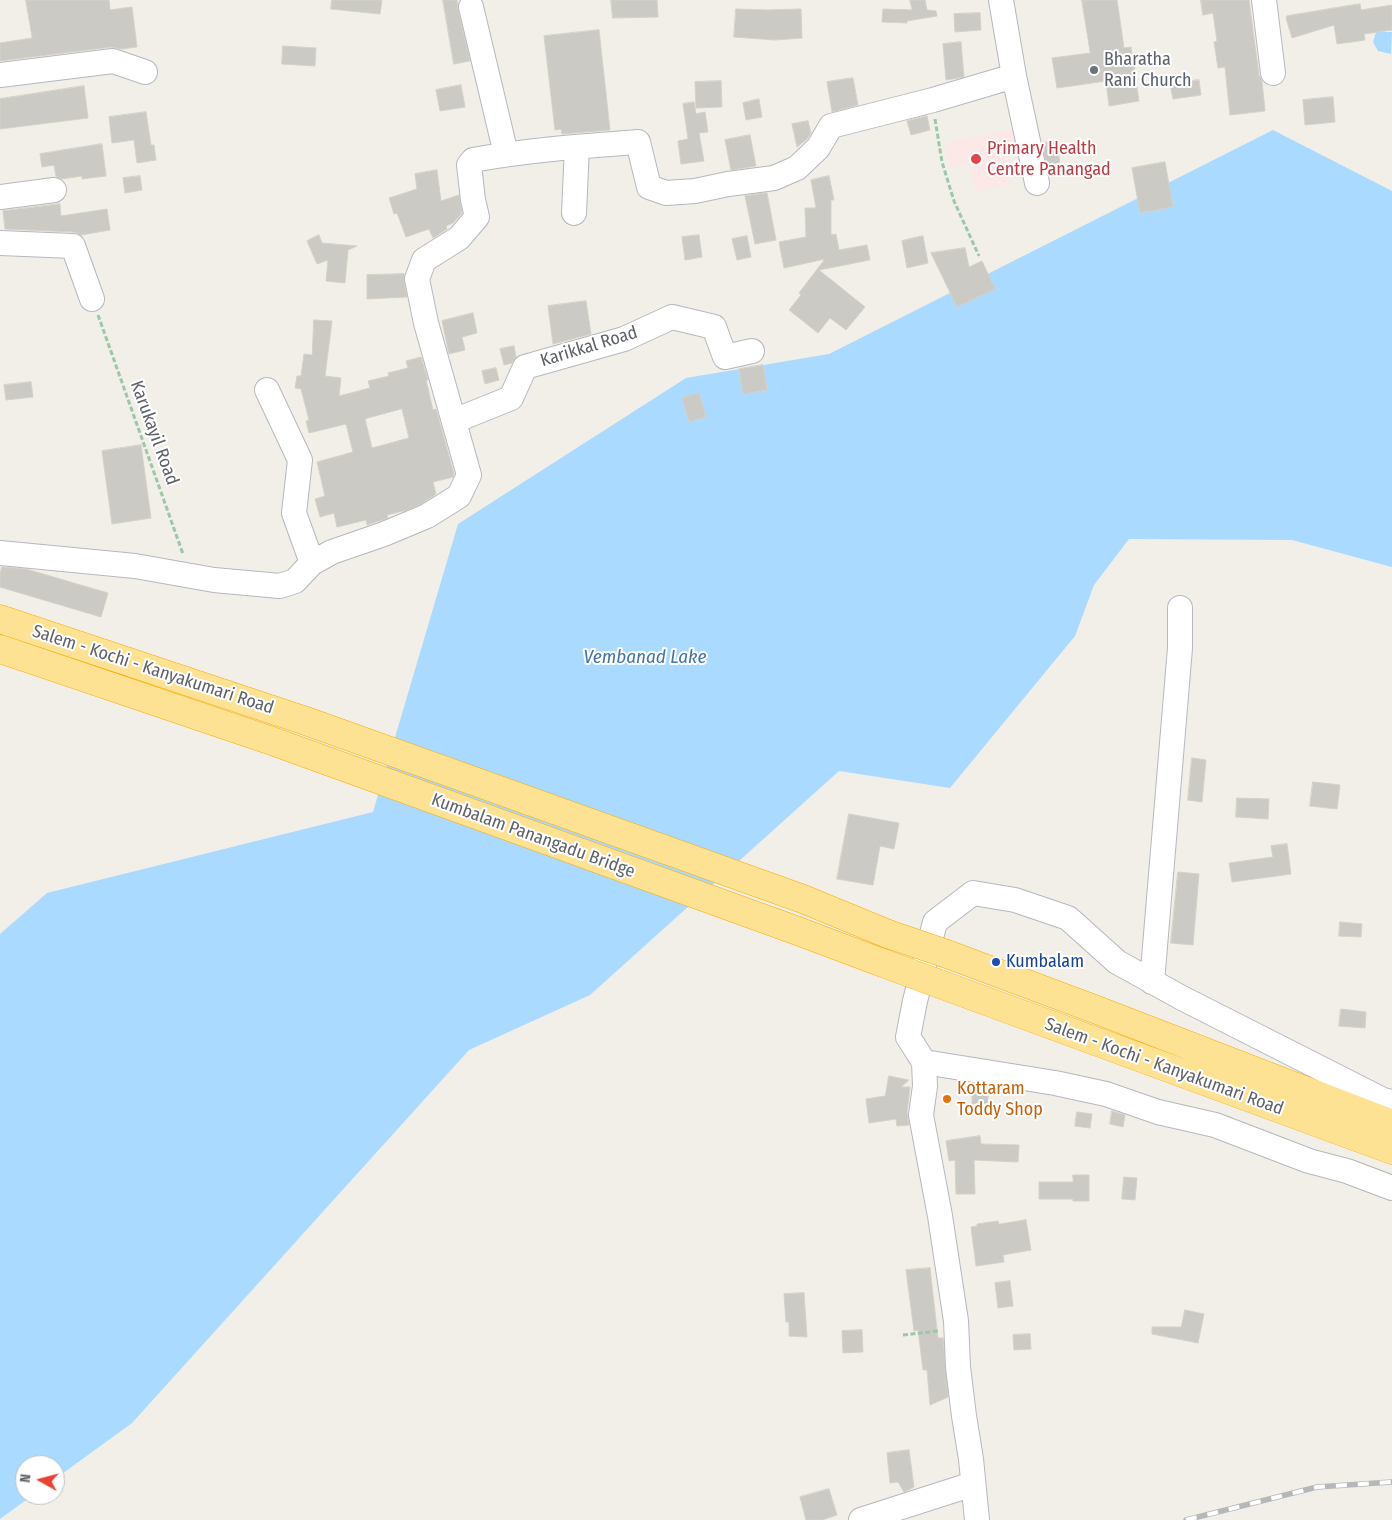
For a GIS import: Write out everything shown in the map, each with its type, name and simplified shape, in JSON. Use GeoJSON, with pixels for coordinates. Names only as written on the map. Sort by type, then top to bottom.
{"type":"FeatureCollection","features":[{"type":"Feature","properties":{"kind":"highway","name":"Salem - Kochi - Kanyakumari Road"},"geometry":{"type":"LineString","coordinates":[[0,619],[306,721]]}},
{"type":"Feature","properties":{"kind":"highway","name":"Salem - Kochi - Kanyakumari Road"},"geometry":{"type":"LineString","coordinates":[[0,649],[272,741]]}},
{"type":"Feature","properties":{"kind":"highway","name":"Kumbalam Panangadu Bridge"},"geometry":{"type":"LineString","coordinates":[[306,721],[803,899],[888,934]]}},
{"type":"Feature","properties":{"kind":"highway","name":"Kumbalam Panangadu Bridge"},"geometry":{"type":"LineString","coordinates":[[272,741],[880,962]]}},
{"type":"Feature","properties":{"kind":"highway","name":"Salem - Kochi - Kanyakumari Road"},"geometry":{"type":"LineString","coordinates":[[888,934],[1097,1010],[1392,1124]]}},
{"type":"Feature","properties":{"kind":"highway","name":"Salem - Kochi - Kanyakumari Road"},"geometry":{"type":"LineString","coordinates":[[880,962],[1392,1150]]}},
{"type":"Feature","properties":{"kind":"street"},"geometry":{"type":"LineString","coordinates":[[1001,0],[1014,76],[1037,183]]}},
{"type":"Feature","properties":{"kind":"street"},"geometry":{"type":"LineString","coordinates":[[1264,0],[1273,73]]}},
{"type":"Feature","properties":{"kind":"street"},"geometry":{"type":"LineString","coordinates":[[471,7],[506,154]]}},
{"type":"Feature","properties":{"kind":"street"},"geometry":{"type":"LineString","coordinates":[[0,75],[113,61],[145,72]]}},
{"type":"Feature","properties":{"kind":"street"},"geometry":{"type":"LineString","coordinates":[[0,554],[135,566],[214,580],[280,586],[295,581],[312,563],[332,552],[384,534],[427,516],[459,496],[469,475],[426,323],[418,279],[424,260],[459,238],[477,217],[469,165],[473,160],[506,154],[638,142],[649,187],[666,193],[695,191],[728,184],[774,178],[797,168],[818,148],[831,126],[933,100],[1014,76]]}},
{"type":"Feature","properties":{"kind":"street"},"geometry":{"type":"LineString","coordinates":[[574,213],[577,148]]}},
{"type":"Feature","properties":{"kind":"street"},"geometry":{"type":"LineString","coordinates":[[0,197],[54,190]]}},
{"type":"Feature","properties":{"kind":"street"},"geometry":{"type":"LineString","coordinates":[[0,243],[73,246],[92,299]]}},
{"type":"Feature","properties":{"kind":"street","name":"Karikkal Road"},"geometry":{"type":"LineString","coordinates":[[454,421],[511,398],[525,367],[624,339],[672,317],[714,327],[725,357],[752,351]]}},
{"type":"Feature","properties":{"kind":"street"},"geometry":{"type":"LineString","coordinates":[[267,390],[300,460],[294,513],[312,563]]}},
{"type":"Feature","properties":{"kind":"street"},"geometry":{"type":"LineString","coordinates":[[1152,982],[1180,648],[1180,608]]}},
{"type":"Feature","properties":{"kind":"street"},"geometry":{"type":"LineString","coordinates":[[977,1520],[958,1367],[956,1329],[940,1216],[921,1115],[925,1086],[924,1062],[908,1037],[915,1001],[936,922],[973,893],[1015,900],[1068,918],[1116,962],[1384,1100],[1392,1102]]}},
{"type":"Feature","properties":{"kind":"street"},"geometry":{"type":"LineString","coordinates":[[924,1062],[1056,1083],[1106,1094],[1158,1112],[1215,1124],[1309,1161],[1347,1171],[1392,1188]]}},
{"type":"Feature","properties":{"kind":"street"},"geometry":{"type":"LineString","coordinates":[[861,1520],[973,1484]]}},
{"type":"Feature","properties":{"kind":"path"},"geometry":{"type":"LineString","coordinates":[[933,100],[942,162],[954,201],[979,256]]}},
{"type":"Feature","properties":{"kind":"path","name":"Karukayil Road"},"geometry":{"type":"LineString","coordinates":[[92,299],[191,576]]}},
{"type":"Feature","properties":{"kind":"path"},"geometry":{"type":"LineString","coordinates":[[904,1335],[956,1329]]}},
{"type":"Feature","properties":{"kind":"shaded area","name":"Primary Health Centre Panangad"},"geometry":{"type":"Polygon","coordinates":[[[1022,127],[1027,151],[1004,156],[1010,184],[976,192],[970,163],[950,167],[945,143],[1022,127]]]}},
{"type":"Feature","properties":{"kind":"water"},"geometry":{"type":"Polygon","coordinates":[[[1376,32],[1392,32],[1391,54],[1378,51],[1373,42],[1376,32]]]}},
{"type":"Feature","properties":{"kind":"water","name":"Vembanad Lake"},"geometry":{"type":"Polygon","coordinates":[[[1273,130],[1392,191],[1392,567],[1292,540],[1129,539],[1094,585],[1075,636],[950,788],[839,771],[590,995],[469,1050],[132,1423],[65,1472],[65,1455],[15,1455],[15,1505],[19,1505],[0,1519],[0,934],[47,893],[373,812],[458,524],[686,378],[829,354],[1273,130]]]}},
{"type":"Feature","properties":{"kind":"building"},"geometry":{"type":"Polygon","coordinates":[[[26,0],[109,0],[110,10],[132,7],[137,47],[122,49],[111,47],[0,61],[0,43],[32,38],[26,0]]]}},
{"type":"Feature","properties":{"kind":"building"},"geometry":{"type":"Polygon","coordinates":[[[332,0],[382,0],[380,14],[331,9],[332,0]]]}},
{"type":"Feature","properties":{"kind":"building"},"geometry":{"type":"Polygon","coordinates":[[[443,0],[457,0],[470,61],[454,64],[443,0]]]}},
{"type":"Feature","properties":{"kind":"building"},"geometry":{"type":"Polygon","coordinates":[[[611,0],[657,0],[658,17],[613,18],[611,0]]]}},
{"type":"Feature","properties":{"kind":"building"},"geometry":{"type":"Polygon","coordinates":[[[910,0],[925,0],[927,10],[936,11],[937,16],[907,21],[907,23],[882,22],[883,9],[912,10],[910,0]]]}},
{"type":"Feature","properties":{"kind":"building","name":"Bharatha Rani Church"},"geometry":{"type":"Polygon","coordinates":[[[1082,0],[1117,0],[1124,48],[1131,47],[1139,101],[1109,106],[1106,81],[1057,88],[1052,58],[1090,53],[1082,0]]]}},
{"type":"Feature","properties":{"kind":"building"},"geometry":{"type":"Polygon","coordinates":[[[1201,0],[1249,0],[1265,111],[1230,115],[1225,67],[1218,68],[1214,42],[1217,41],[1213,13],[1203,15],[1201,0]]]}},
{"type":"Feature","properties":{"kind":"building"},"geometry":{"type":"Polygon","coordinates":[[[1360,4],[1361,10],[1392,5],[1392,30],[1364,34],[1365,40],[1337,44],[1334,25],[1292,38],[1287,16],[1360,4]]]}},
{"type":"Feature","properties":{"kind":"building"},"geometry":{"type":"Polygon","coordinates":[[[736,9],[801,9],[802,38],[775,40],[734,37],[736,9]]]}},
{"type":"Feature","properties":{"kind":"building"},"geometry":{"type":"Polygon","coordinates":[[[980,13],[981,30],[955,32],[954,14],[980,13]]]}},
{"type":"Feature","properties":{"kind":"building"},"geometry":{"type":"Polygon","coordinates":[[[599,30],[610,130],[562,134],[561,129],[555,130],[544,36],[599,30]]]}},
{"type":"Feature","properties":{"kind":"building"},"geometry":{"type":"Polygon","coordinates":[[[961,42],[964,77],[946,80],[943,44],[961,42]]]}},
{"type":"Feature","properties":{"kind":"building"},"geometry":{"type":"Polygon","coordinates":[[[283,46],[316,48],[315,66],[282,64],[283,46]]]}},
{"type":"Feature","properties":{"kind":"building"},"geometry":{"type":"Polygon","coordinates":[[[853,78],[858,105],[832,112],[827,82],[853,78]]]}},
{"type":"Feature","properties":{"kind":"building"},"geometry":{"type":"Polygon","coordinates":[[[1199,80],[1201,95],[1173,99],[1170,84],[1199,80]]]}},
{"type":"Feature","properties":{"kind":"building"},"geometry":{"type":"Polygon","coordinates":[[[721,81],[722,107],[696,108],[695,82],[721,81]]]}},
{"type":"Feature","properties":{"kind":"building"},"geometry":{"type":"Polygon","coordinates":[[[461,85],[465,107],[440,111],[436,90],[461,85]]]}},
{"type":"Feature","properties":{"kind":"building"},"geometry":{"type":"Polygon","coordinates":[[[84,86],[88,118],[0,129],[0,99],[84,86]]]}},
{"type":"Feature","properties":{"kind":"building"},"geometry":{"type":"Polygon","coordinates":[[[1333,97],[1335,122],[1305,125],[1303,100],[1333,97]]]}},
{"type":"Feature","properties":{"kind":"building"},"geometry":{"type":"Polygon","coordinates":[[[759,99],[762,117],[746,120],[743,103],[759,99]]]}},
{"type":"Feature","properties":{"kind":"building"},"geometry":{"type":"Polygon","coordinates":[[[694,102],[696,114],[705,112],[708,132],[699,133],[704,161],[681,164],[678,141],[688,139],[683,104],[694,102]]]}},
{"type":"Feature","properties":{"kind":"building"},"geometry":{"type":"Polygon","coordinates":[[[146,112],[151,145],[154,145],[156,160],[137,163],[134,140],[112,143],[109,117],[146,112]]]}},
{"type":"Feature","properties":{"kind":"building"},"geometry":{"type":"Polygon","coordinates":[[[927,116],[930,130],[911,135],[907,121],[927,116]]]}},
{"type":"Feature","properties":{"kind":"building"},"geometry":{"type":"Polygon","coordinates":[[[808,121],[811,133],[797,147],[792,124],[808,121]]]}},
{"type":"Feature","properties":{"kind":"building"},"geometry":{"type":"Polygon","coordinates":[[[750,135],[756,166],[731,170],[725,140],[750,135]]]}},
{"type":"Feature","properties":{"kind":"building"},"geometry":{"type":"Polygon","coordinates":[[[1058,141],[1060,170],[1048,171],[1042,143],[1058,141]]]}},
{"type":"Feature","properties":{"kind":"building"},"geometry":{"type":"Polygon","coordinates":[[[102,144],[106,176],[82,179],[82,176],[62,179],[56,177],[54,165],[42,167],[40,154],[102,144]]]}},
{"type":"Feature","properties":{"kind":"building"},"geometry":{"type":"Polygon","coordinates":[[[1165,162],[1173,207],[1140,213],[1132,168],[1165,162]]]}},
{"type":"Feature","properties":{"kind":"building"},"geometry":{"type":"Polygon","coordinates":[[[437,170],[441,201],[459,195],[462,213],[453,223],[446,226],[447,229],[433,238],[429,229],[406,237],[397,213],[394,214],[389,198],[417,189],[415,174],[437,170]]]}},
{"type":"Feature","properties":{"kind":"building"},"geometry":{"type":"Polygon","coordinates":[[[140,176],[142,190],[125,193],[123,178],[140,176]]]}},
{"type":"Feature","properties":{"kind":"building"},"geometry":{"type":"Polygon","coordinates":[[[829,176],[834,200],[831,200],[831,235],[836,234],[839,250],[867,245],[870,260],[819,270],[865,307],[846,330],[830,318],[818,333],[789,310],[801,295],[799,293],[825,259],[784,268],[779,242],[806,237],[805,208],[816,208],[811,180],[829,176]]]}},
{"type":"Feature","properties":{"kind":"building"},"geometry":{"type":"Polygon","coordinates":[[[767,193],[776,240],[755,244],[745,196],[767,193]]]}},
{"type":"Feature","properties":{"kind":"building"},"geometry":{"type":"Polygon","coordinates":[[[60,204],[61,216],[107,209],[110,230],[81,235],[74,232],[5,229],[3,211],[60,204]]]}},
{"type":"Feature","properties":{"kind":"building"},"geometry":{"type":"Polygon","coordinates":[[[319,235],[322,243],[357,246],[348,250],[345,283],[326,281],[328,260],[317,264],[307,241],[319,235]]]}},
{"type":"Feature","properties":{"kind":"building"},"geometry":{"type":"Polygon","coordinates":[[[699,235],[702,257],[685,260],[682,237],[699,235]]]}},
{"type":"Feature","properties":{"kind":"building"},"geometry":{"type":"Polygon","coordinates":[[[747,236],[751,257],[737,260],[732,239],[747,236]]]}},
{"type":"Feature","properties":{"kind":"building"},"geometry":{"type":"Polygon","coordinates":[[[923,236],[928,263],[907,268],[902,241],[923,236]]]}},
{"type":"Feature","properties":{"kind":"building"},"geometry":{"type":"Polygon","coordinates":[[[965,248],[969,267],[982,261],[995,289],[957,307],[931,253],[965,248]]]}},
{"type":"Feature","properties":{"kind":"building"},"geometry":{"type":"Polygon","coordinates":[[[404,274],[407,297],[367,299],[367,275],[404,274]]]}},
{"type":"Feature","properties":{"kind":"building"},"geometry":{"type":"Polygon","coordinates":[[[586,301],[591,334],[553,344],[548,306],[586,301]]]}},
{"type":"Feature","properties":{"kind":"building"},"geometry":{"type":"Polygon","coordinates":[[[473,313],[477,333],[462,337],[465,350],[449,354],[442,321],[473,313]]]}},
{"type":"Feature","properties":{"kind":"building"},"geometry":{"type":"Polygon","coordinates":[[[314,320],[332,321],[325,376],[341,378],[339,396],[370,388],[368,381],[389,376],[388,373],[408,368],[406,361],[421,357],[428,380],[426,380],[433,410],[436,409],[454,474],[453,477],[433,482],[436,494],[421,504],[387,515],[388,518],[367,525],[366,520],[337,527],[334,513],[320,517],[315,499],[325,496],[317,462],[353,452],[346,424],[309,433],[306,421],[309,420],[301,389],[295,388],[297,376],[301,376],[304,354],[312,355],[314,320]],[[402,409],[365,419],[372,448],[409,438],[402,409]]]}},
{"type":"Feature","properties":{"kind":"building"},"geometry":{"type":"Polygon","coordinates":[[[514,346],[516,357],[512,363],[504,365],[500,349],[514,346]]]}},
{"type":"Feature","properties":{"kind":"building"},"geometry":{"type":"Polygon","coordinates":[[[763,365],[767,390],[743,394],[739,369],[763,365]]]}},
{"type":"Feature","properties":{"kind":"building"},"geometry":{"type":"Polygon","coordinates":[[[496,368],[499,380],[485,384],[482,371],[496,368]]]}},
{"type":"Feature","properties":{"kind":"building"},"geometry":{"type":"Polygon","coordinates":[[[31,382],[33,397],[6,400],[4,385],[31,382]]]}},
{"type":"Feature","properties":{"kind":"building"},"geometry":{"type":"Polygon","coordinates":[[[699,393],[706,417],[689,422],[682,398],[699,393]]]}},
{"type":"Feature","properties":{"kind":"building"},"geometry":{"type":"Polygon","coordinates":[[[141,445],[151,518],[112,524],[102,451],[141,445]]]}},
{"type":"Feature","properties":{"kind":"building"},"geometry":{"type":"Polygon","coordinates":[[[2,567],[26,569],[108,593],[101,617],[0,587],[2,567]]]}},
{"type":"Feature","properties":{"kind":"building"},"geometry":{"type":"Polygon","coordinates":[[[1192,758],[1206,760],[1202,802],[1188,800],[1192,758]]]}},
{"type":"Feature","properties":{"kind":"building"},"geometry":{"type":"Polygon","coordinates":[[[1313,782],[1340,785],[1337,809],[1310,806],[1313,782]]]}},
{"type":"Feature","properties":{"kind":"building"},"geometry":{"type":"Polygon","coordinates":[[[1237,798],[1269,799],[1268,819],[1236,817],[1237,798]]]}},
{"type":"Feature","properties":{"kind":"building"},"geometry":{"type":"Polygon","coordinates":[[[849,814],[899,823],[894,849],[880,846],[873,885],[837,879],[849,814]]]}},
{"type":"Feature","properties":{"kind":"building"},"geometry":{"type":"Polygon","coordinates":[[[1287,844],[1291,874],[1232,882],[1229,863],[1273,857],[1271,846],[1287,844]]]}},
{"type":"Feature","properties":{"kind":"building"},"geometry":{"type":"Polygon","coordinates":[[[1178,872],[1199,874],[1193,945],[1171,943],[1178,872]]]}},
{"type":"Feature","properties":{"kind":"building"},"geometry":{"type":"Polygon","coordinates":[[[1340,922],[1362,924],[1361,937],[1339,936],[1340,922]]]}},
{"type":"Feature","properties":{"kind":"building"},"geometry":{"type":"Polygon","coordinates":[[[1341,1009],[1366,1012],[1365,1028],[1339,1026],[1341,1009]]]}},
{"type":"Feature","properties":{"kind":"building"},"geometry":{"type":"Polygon","coordinates":[[[889,1076],[909,1080],[901,1087],[910,1087],[907,1113],[909,1125],[897,1126],[896,1119],[869,1123],[866,1099],[885,1096],[889,1076]]]}},
{"type":"Feature","properties":{"kind":"building"},"geometry":{"type":"Polygon","coordinates":[[[988,1091],[988,1104],[972,1104],[972,1092],[988,1091]]]}},
{"type":"Feature","properties":{"kind":"building"},"geometry":{"type":"Polygon","coordinates":[[[1112,1111],[1125,1115],[1123,1127],[1110,1124],[1112,1111]]]}},
{"type":"Feature","properties":{"kind":"building"},"geometry":{"type":"Polygon","coordinates":[[[1077,1112],[1092,1114],[1090,1128],[1075,1126],[1077,1112]]]}},
{"type":"Feature","properties":{"kind":"building"},"geometry":{"type":"Polygon","coordinates":[[[980,1136],[981,1144],[1019,1145],[1018,1162],[974,1160],[975,1194],[956,1194],[955,1160],[949,1161],[946,1141],[980,1136]]]}},
{"type":"Feature","properties":{"kind":"building"},"geometry":{"type":"Polygon","coordinates":[[[1073,1175],[1089,1175],[1089,1201],[1039,1199],[1039,1182],[1073,1182],[1073,1175]]]}},
{"type":"Feature","properties":{"kind":"building"},"geometry":{"type":"Polygon","coordinates":[[[1124,1177],[1137,1178],[1135,1200],[1122,1199],[1124,1177]]]}},
{"type":"Feature","properties":{"kind":"building"},"geometry":{"type":"Polygon","coordinates":[[[1026,1220],[1031,1250],[1003,1255],[1004,1262],[976,1266],[971,1227],[977,1226],[977,1224],[998,1221],[999,1224],[1026,1220]]]}},
{"type":"Feature","properties":{"kind":"building"},"geometry":{"type":"Polygon","coordinates":[[[930,1268],[938,1338],[943,1338],[948,1397],[930,1405],[927,1370],[923,1370],[918,1330],[914,1331],[906,1270],[930,1268]]]}},
{"type":"Feature","properties":{"kind":"building"},"geometry":{"type":"Polygon","coordinates":[[[1010,1281],[1013,1306],[998,1308],[995,1283],[1010,1281]]]}},
{"type":"Feature","properties":{"kind":"building"},"geometry":{"type":"Polygon","coordinates":[[[804,1293],[807,1337],[789,1336],[789,1322],[786,1322],[784,1294],[804,1293]]]}},
{"type":"Feature","properties":{"kind":"building"},"geometry":{"type":"Polygon","coordinates":[[[1185,1310],[1204,1314],[1198,1343],[1152,1334],[1152,1327],[1181,1327],[1185,1310]]]}},
{"type":"Feature","properties":{"kind":"building"},"geometry":{"type":"Polygon","coordinates":[[[862,1330],[863,1352],[843,1353],[842,1331],[862,1330]]]}},
{"type":"Feature","properties":{"kind":"building"},"geometry":{"type":"Polygon","coordinates":[[[1030,1334],[1031,1349],[1014,1350],[1013,1335],[1030,1334]]]}},
{"type":"Feature","properties":{"kind":"building"},"geometry":{"type":"Polygon","coordinates":[[[909,1450],[914,1487],[904,1492],[898,1482],[890,1483],[887,1453],[909,1450]]]}},
{"type":"Feature","properties":{"kind":"building"},"geometry":{"type":"Polygon","coordinates":[[[829,1489],[837,1515],[822,1520],[806,1520],[800,1497],[829,1489]]]}},
{"type":"Feature","properties":{"kind":"railway"},"geometry":{"type":"LineString","coordinates":[[1186,1520],[1317,1487],[1392,1482]]}},
{"type":"Feature","properties":{"kind":"place","name":"Bharatha Rani Church"},"geometry":{"type":"Point","coordinates":[1094,70]}},
{"type":"Feature","properties":{"kind":"place","name":"Primary Health Centre Panangad"},"geometry":{"type":"Point","coordinates":[976,159]}},
{"type":"Feature","properties":{"kind":"place","name":"Kumbalam"},"geometry":{"type":"Point","coordinates":[996,962]}},
{"type":"Feature","properties":{"kind":"place","name":"Kottaram Toddy Shop"},"geometry":{"type":"Point","coordinates":[947,1099]}}]}
